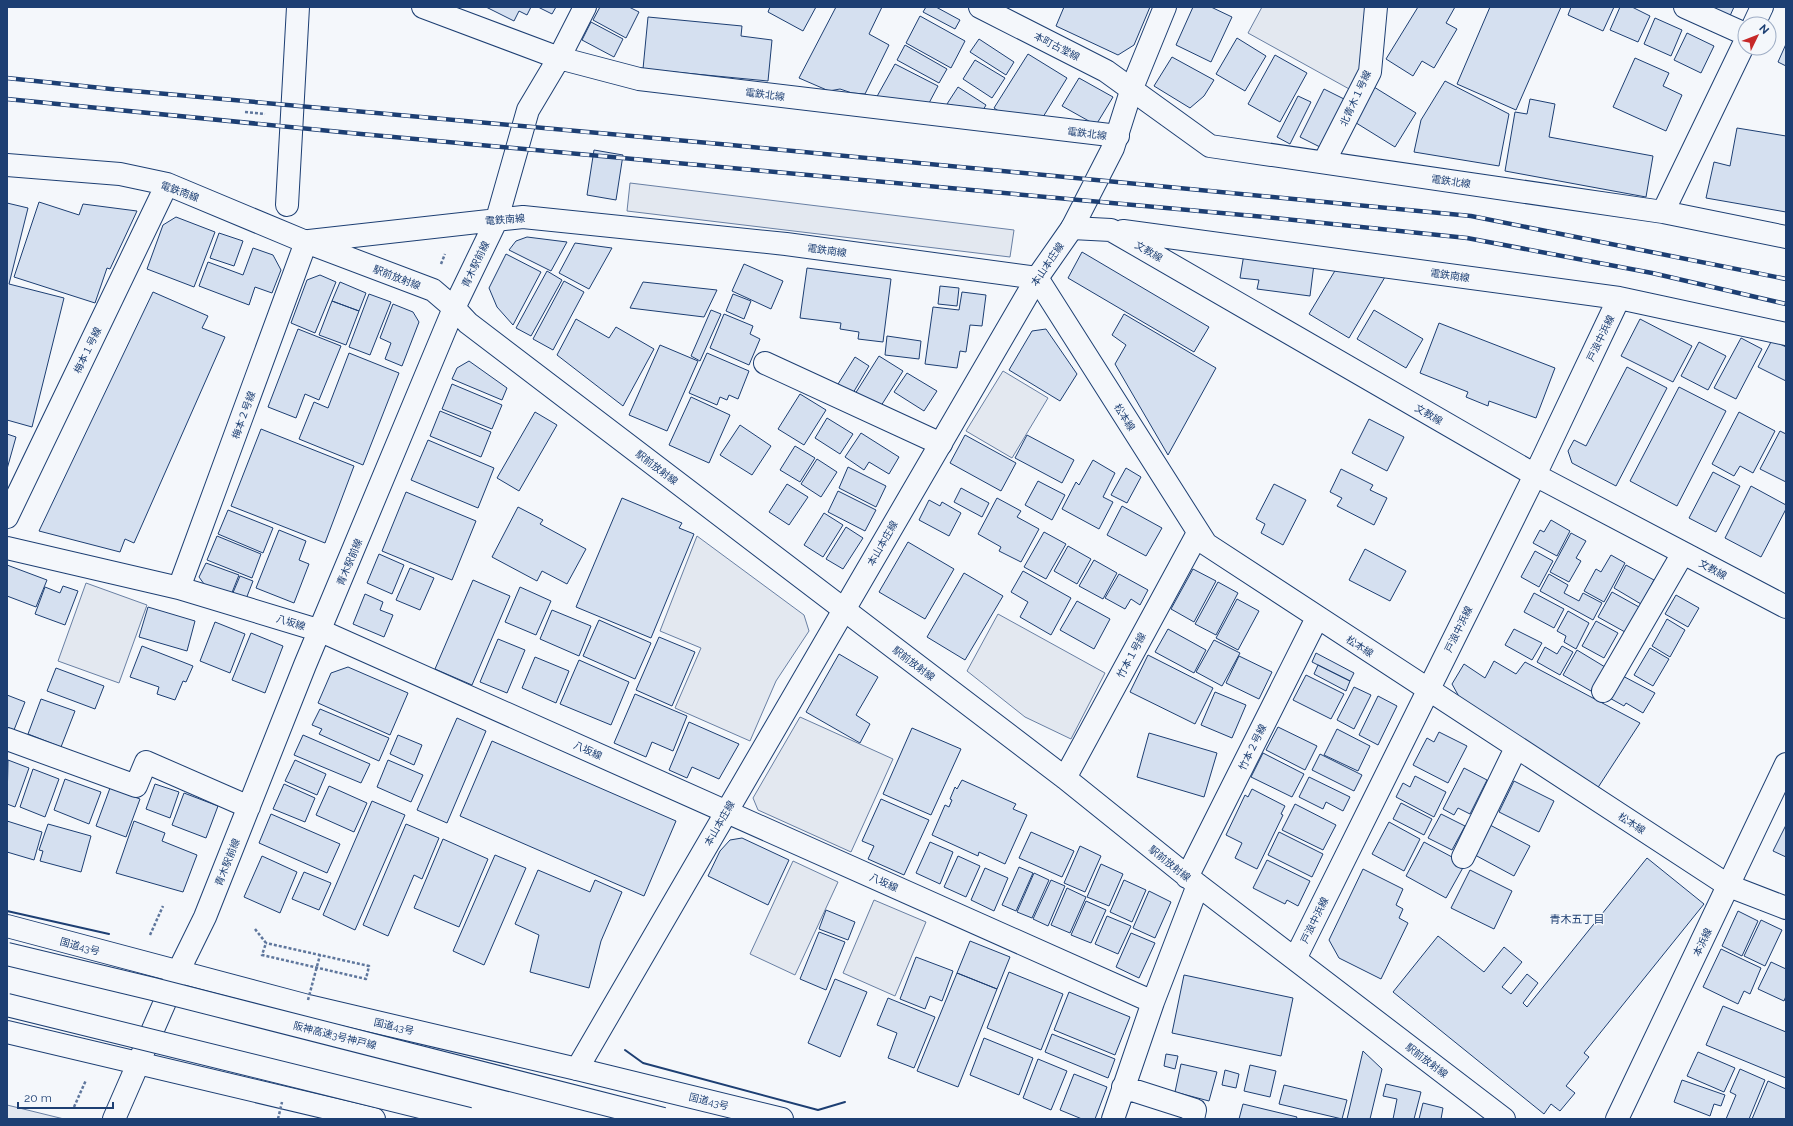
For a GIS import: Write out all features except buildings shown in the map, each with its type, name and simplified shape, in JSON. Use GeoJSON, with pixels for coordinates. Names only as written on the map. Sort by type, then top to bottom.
{"type":"FeatureCollection","features":[{"type":"Feature","properties":{"kind":"main road"},"geometry":{"type":"LineString","coordinates":[[287,205],[298,7]]}},
{"type":"Feature","properties":{"kind":"main road","name":"電鉄北線"},"geometry":{"type":"LineString","coordinates":[[423,7],[559,58],[639,79],[1118,136]]}},
{"type":"Feature","properties":{"kind":"main road","name":"青木駅前線"},"geometry":{"type":"LineString","coordinates":[[114,1119],[178,972],[205,917],[305,665],[454,308],[497,219],[528,110],[559,58],[584,7]]}},
{"type":"Feature","properties":{"kind":"main road","name":"本町古堂線"},"geometry":{"type":"LineString","coordinates":[[980,7],[1106,71],[1132,88]]}},
{"type":"Feature","properties":{"kind":"main road","name":"本山本庄線"},"geometry":{"type":"LineString","coordinates":[[576,1069],[1037,278],[1072,228],[1118,136],[1132,88],[1165,7]]}},
{"type":"Feature","properties":{"kind":"main road","name":"北青木１号線"},"geometry":{"type":"LineString","coordinates":[[1324,162],[1370,72],[1376,7]]}},
{"type":"Feature","properties":{"kind":"main road"},"geometry":{"type":"LineString","coordinates":[[1685,7],[1737,30]]}},
{"type":"Feature","properties":{"kind":"main road"},"geometry":{"type":"LineString","coordinates":[[1663,212],[1738,56]]}},
{"type":"Feature","properties":{"kind":"main road","name":"電鉄北線"},"geometry":{"type":"LineString","coordinates":[[1132,88],[1210,146],[1663,212],[1786,237]]}},
{"type":"Feature","properties":{"kind":"main road","name":"電鉄南線"},"geometry":{"type":"LineString","coordinates":[[7,165],[120,174],[167,184],[306,242],[523,217],[786,244],[1037,278]]}},
{"type":"Feature","properties":{"kind":"main road","name":"梅本１号線"},"geometry":{"type":"LineString","coordinates":[[7,517],[167,184]]}},
{"type":"Feature","properties":{"kind":"main road","name":"文教線"},"geometry":{"type":"LineString","coordinates":[[1072,228],[1112,230],[1534,475],[1786,607]]}},
{"type":"Feature","properties":{"kind":"main road","name":"電鉄南線"},"geometry":{"type":"LineString","coordinates":[[1112,230],[1619,298],[1786,334]]}},
{"type":"Feature","properties":{"kind":"main road","name":"駅前放射線"},"geometry":{"type":"LineString","coordinates":[[306,242],[433,290],[474,328],[1065,778],[1193,881],[1504,1119]]}},
{"type":"Feature","properties":{"kind":"main road","name":"梅本２号線"},"geometry":{"type":"LineString","coordinates":[[179,588],[306,242]]}},
{"type":"Feature","properties":{"kind":"main road","name":"松本線"},"geometry":{"type":"LineString","coordinates":[[1037,278],[1206,544],[1316,618],[1729,886],[1786,908]]}},
{"type":"Feature","properties":{"kind":"main road","name":"戸浪中浜線"},"geometry":{"type":"LineString","coordinates":[[1295,959],[1534,475],[1619,298]]}},
{"type":"Feature","properties":{"kind":"main road"},"geometry":{"type":"LineString","coordinates":[[765,363],[941,444]]}},
{"type":"Feature","properties":{"kind":"main road","name":"竹本１号線"},"geometry":{"type":"LineString","coordinates":[[1065,778],[1198,533]]}},
{"type":"Feature","properties":{"kind":"main road","name":"八坂線"},"geometry":{"type":"LineString","coordinates":[[7,548],[179,588],[320,631],[1153,1002]]}},
{"type":"Feature","properties":{"kind":"main road"},"geometry":{"type":"LineString","coordinates":[[1603,691],[1683,553]]}},
{"type":"Feature","properties":{"kind":"main road","name":"竹本２号線"},"geometry":{"type":"LineString","coordinates":[[1193,881],[1316,618]]}},
{"type":"Feature","properties":{"kind":"main road"},"geometry":{"type":"LineString","coordinates":[[7,739],[136,786],[146,762],[249,807]]}},
{"type":"Feature","properties":{"kind":"main road"},"geometry":{"type":"LineString","coordinates":[[1463,857],[1516,748]]}},
{"type":"Feature","properties":{"kind":"main road","name":"本浜線"},"geometry":{"type":"LineString","coordinates":[[1617,1119],[1786,764]]}},
{"type":"Feature","properties":{"kind":"main road"},"geometry":{"type":"LineString","coordinates":[[1113,1119],[1193,881]]}},
{"type":"Feature","properties":{"kind":"main road","name":"国道43号"},"geometry":{"type":"LineString","coordinates":[[7,926],[308,1006],[782,1119]]}},
{"type":"Feature","properties":{"kind":"main road","name":"阪神高速3号神戸線"},"geometry":{"type":"LineString","coordinates":[[7,954],[153,989],[663,1119]]}},
{"type":"Feature","properties":{"kind":"main road"},"geometry":{"type":"LineString","coordinates":[[7,1005],[468,1119]]}},
{"type":"Feature","properties":{"kind":"main road"},"geometry":{"type":"LineString","coordinates":[[7,1032],[374,1119]]}},
{"type":"Feature","properties":{"kind":"main road"},"geometry":{"type":"LineString","coordinates":[[1124,1087],[1195,1110],[1193,1119]]}},
{"type":"Feature","properties":{"kind":"path"},"geometry":{"type":"LineString","coordinates":[[433,290],[455,224]]}},
{"type":"Feature","properties":{"kind":"path"},"geometry":{"type":"LineString","coordinates":[[255,928],[266,943],[369,966],[366,979],[262,956],[266,943]]}},
{"type":"Feature","properties":{"kind":"shaded area"},"geometry":{"type":"Polygon","coordinates":[[[1262,7],[1365,7],[1364,66],[1351,90],[1248,33],[1262,7]]]}},
{"type":"Feature","properties":{"kind":"shaded area"},"geometry":{"type":"Polygon","coordinates":[[[630,183],[1014,230],[1010,257],[627,211],[630,183]]]}},
{"type":"Feature","properties":{"kind":"shaded area"},"geometry":{"type":"Polygon","coordinates":[[[1003,371],[1048,398],[1012,458],[966,431],[1003,371]]]}},
{"type":"Feature","properties":{"kind":"shaded area"},"geometry":{"type":"Polygon","coordinates":[[[697,536],[804,615],[809,631],[776,681],[750,741],[675,708],[701,648],[660,631],[697,536]]]}},
{"type":"Feature","properties":{"kind":"shaded area"},"geometry":{"type":"Polygon","coordinates":[[[86,583],[147,605],[119,683],[58,661],[86,583]]]}},
{"type":"Feature","properties":{"kind":"shaded area"},"geometry":{"type":"Polygon","coordinates":[[[998,614],[1105,673],[1071,739],[1025,717],[967,671],[998,614]]]}},
{"type":"Feature","properties":{"kind":"shaded area"},"geometry":{"type":"Polygon","coordinates":[[[800,717],[893,759],[851,852],[758,810],[753,798],[800,717]]]}},
{"type":"Feature","properties":{"kind":"shaded area"},"geometry":{"type":"Polygon","coordinates":[[[793,861],[838,882],[795,975],[750,954],[793,861]]]}},
{"type":"Feature","properties":{"kind":"shaded area"},"geometry":{"type":"Polygon","coordinates":[[[874,900],[926,922],[895,996],[843,973],[874,900]]]}},
{"type":"Feature","properties":{"kind":"shaded area"},"geometry":{"type":"Polygon","coordinates":[[[7,1105],[64,1119],[7,1119],[7,1105]]]}},
{"type":"Feature","properties":{"kind":"railway"},"geometry":{"type":"LineString","coordinates":[[7,78],[111,89],[731,145],[1471,216],[1786,279]]}},
{"type":"Feature","properties":{"kind":"railway"},"geometry":{"type":"LineString","coordinates":[[7,99],[361,134],[1265,217],[1467,238],[1652,273],[1786,304]]}},
{"type":"Feature","properties":{"kind":"wall"},"geometry":{"type":"LineString","coordinates":[[7,911],[109,934]]}},
{"type":"Feature","properties":{"kind":"wall"},"geometry":{"type":"LineString","coordinates":[[625,1050],[643,1063],[818,1110],[845,1102]]}},
{"type":"Feature","properties":{"kind":"district","name":"青木五丁目"},"geometry":{"type":"Point","coordinates":[1577,919]}}]}
